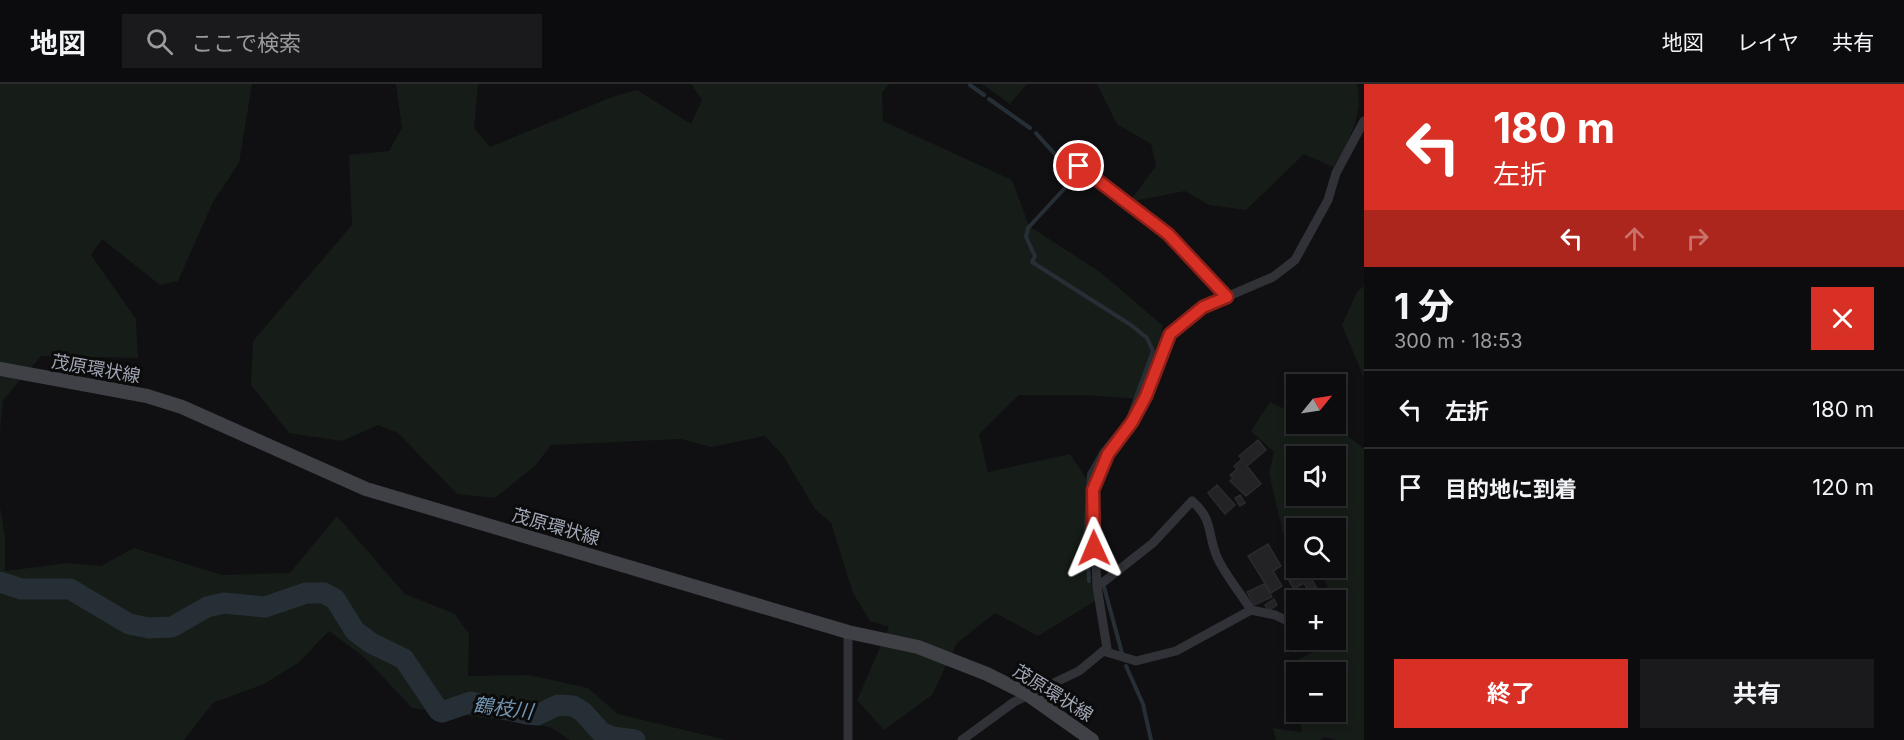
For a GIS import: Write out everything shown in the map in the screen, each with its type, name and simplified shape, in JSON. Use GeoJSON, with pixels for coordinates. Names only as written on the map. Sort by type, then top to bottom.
{"type":"FeatureCollection","features":[{"type":"Feature","properties":{"kind":"main road","name":"茂原環状線"},"geometry":{"type":"LineString","coordinates":[[0,369],[147,396],[182,407],[366,489],[848,632],[918,647],[987,674],[1027,694],[1092,740]]}},
{"type":"Feature","properties":{"kind":"street"},"geometry":{"type":"LineString","coordinates":[[962,740],[1027,694],[1079,671],[1107,648],[1097,587],[1093,490],[1108,454],[1132,422],[1146,396],[1170,334],[1203,307],[1273,277],[1295,260],[1328,200],[1336,173],[1364,121]]}},
{"type":"Feature","properties":{"kind":"street"},"geometry":{"type":"LineString","coordinates":[[1097,587],[1152,543],[1192,501],[1206,517],[1218,559],[1251,610]]}},
{"type":"Feature","properties":{"kind":"street"},"geometry":{"type":"LineString","coordinates":[[1103,651],[1136,661],[1176,651],[1251,610],[1275,615],[1286,620]]}},
{"type":"Feature","properties":{"kind":"street"},"geometry":{"type":"LineString","coordinates":[[848,632],[848,740]]}},
{"type":"Feature","properties":{"kind":"lane"},"geometry":{"type":"LineString","coordinates":[[1061,152],[1168,234],[1227,297]]}},
{"type":"Feature","properties":{"kind":"shaded area"},"geometry":{"type":"Polygon","coordinates":[[[0,84],[252,84],[239,163],[213,202],[178,281],[160,285],[102,239],[91,255],[136,319],[138,358],[41,356],[3,400],[0,431],[0,84]]]}},
{"type":"Feature","properties":{"kind":"shaded area"},"geometry":{"type":"Polygon","coordinates":[[[396,84],[478,84],[474,128],[490,147],[612,97],[637,90],[691,124],[702,100],[691,84],[889,84],[882,93],[883,121],[1012,180],[1029,226],[1100,272],[1162,325],[1163,337],[1141,399],[1083,395],[1019,395],[979,434],[988,472],[1070,454],[1086,478],[1092,479],[1089,569],[1095,601],[1038,636],[995,613],[957,643],[932,695],[884,730],[857,700],[889,627],[870,621],[853,593],[831,523],[815,509],[784,457],[765,436],[711,447],[681,439],[551,445],[535,466],[495,498],[457,494],[398,433],[378,425],[342,441],[289,433],[251,385],[253,341],[352,225],[349,155],[389,151],[402,128],[396,84]]]}},
{"type":"Feature","properties":{"kind":"shaded area"},"geometry":{"type":"Polygon","coordinates":[[[982,84],[1027,84],[1010,104],[982,84]]]}},
{"type":"Feature","properties":{"kind":"shaded area"},"geometry":{"type":"Polygon","coordinates":[[[1097,84],[1357,84],[1359,95],[1354,127],[1333,167],[1304,154],[1246,210],[1209,205],[1185,191],[1129,202],[1156,166],[1151,144],[1117,124],[1097,84]]]}},
{"type":"Feature","properties":{"kind":"shaded area"},"geometry":{"type":"Polygon","coordinates":[[[1364,286],[1364,378],[1342,325],[1357,292],[1364,286]]]}},
{"type":"Feature","properties":{"kind":"shaded area"},"geometry":{"type":"Polygon","coordinates":[[[1270,402],[1286,409],[1286,434],[1346,434],[1364,449],[1364,740],[1336,740],[1325,737],[1320,740],[1276,740],[1273,728],[1302,732],[1300,722],[1346,722],[1346,662],[1293,662],[1318,650],[1346,650],[1346,590],[1328,590],[1327,584],[1322,578],[1346,578],[1346,518],[1286,518],[1286,536],[1283,533],[1269,473],[1274,452],[1251,431],[1270,402]]]}},
{"type":"Feature","properties":{"kind":"shaded area"},"geometry":{"type":"Polygon","coordinates":[[[0,507],[5,536],[5,571],[68,563],[101,566],[134,548],[222,575],[290,573],[337,516],[405,594],[455,614],[469,634],[468,676],[529,675],[588,688],[618,714],[726,740],[570,740],[550,727],[412,708],[365,658],[329,631],[298,663],[264,684],[213,703],[184,740],[0,740],[0,507]]]}},
{"type":"Feature","properties":{"kind":"building"},"geometry":{"type":"Polygon","coordinates":[[[1258,440],[1266,450],[1247,466],[1261,484],[1246,496],[1230,481],[1233,478],[1230,475],[1237,469],[1234,466],[1242,459],[1239,456],[1258,440]]]}},
{"type":"Feature","properties":{"kind":"building"},"geometry":{"type":"Polygon","coordinates":[[[1217,485],[1235,505],[1225,514],[1208,493],[1217,485]]]}},
{"type":"Feature","properties":{"kind":"building"},"geometry":{"type":"Polygon","coordinates":[[[1240,495],[1245,503],[1240,506],[1235,498],[1240,495]]]}},
{"type":"Feature","properties":{"kind":"building"},"geometry":{"type":"Polygon","coordinates":[[[1268,544],[1281,566],[1273,571],[1282,586],[1271,593],[1248,556],[1268,544]]]}},
{"type":"Feature","properties":{"kind":"building"},"geometry":{"type":"Polygon","coordinates":[[[1311,578],[1318,590],[1308,590],[1304,583],[1294,589],[1289,581],[1311,578]]]}},
{"type":"Feature","properties":{"kind":"building"},"geometry":{"type":"Polygon","coordinates":[[[1264,584],[1272,597],[1254,605],[1247,592],[1264,584]]]}},
{"type":"Feature","properties":{"kind":"building"},"geometry":{"type":"Polygon","coordinates":[[[1274,599],[1277,605],[1268,611],[1265,605],[1274,599]]]}},
{"type":"Feature","properties":{"kind":"waterway"},"geometry":{"type":"LineString","coordinates":[[970,85],[984,95]]}},
{"type":"Feature","properties":{"kind":"waterway"},"geometry":{"type":"LineString","coordinates":[[989,99],[1030,128]]}},
{"type":"Feature","properties":{"kind":"waterway"},"geometry":{"type":"LineString","coordinates":[[1036,133],[1074,178],[1068,185]]}},
{"type":"Feature","properties":{"kind":"waterway"},"geometry":{"type":"LineString","coordinates":[[1065,188],[1028,228],[1026,237],[1035,256],[1032,262],[1131,325],[1147,338],[1153,351],[1128,419],[1102,451],[1089,474],[1086,523],[1089,581]]}},
{"type":"Feature","properties":{"kind":"waterway","name":"鶴枝川"},"geometry":{"type":"LineString","coordinates":[[0,582],[21,589],[70,589],[129,624],[149,628],[172,627],[207,607],[224,603],[265,607],[306,593],[324,593],[335,599],[355,631],[371,643],[404,659],[439,711],[471,702],[537,715],[558,705],[573,706],[583,712],[601,732],[612,737],[635,740]]}},
{"type":"Feature","properties":{"kind":"waterway"},"geometry":{"type":"LineString","coordinates":[[1104,587],[1122,653]]}},
{"type":"Feature","properties":{"kind":"waterway"},"geometry":{"type":"LineString","coordinates":[[1126,666],[1143,704],[1151,740]]}},
{"type":"Feature","properties":{"kind":"route"},"geometry":{"type":"LineString","coordinates":[[1079,166],[1168,234],[1227,297],[1203,307],[1184,320],[1170,334],[1146,396],[1132,422],[1108,454],[1093,490],[1094,548]]}}]}
